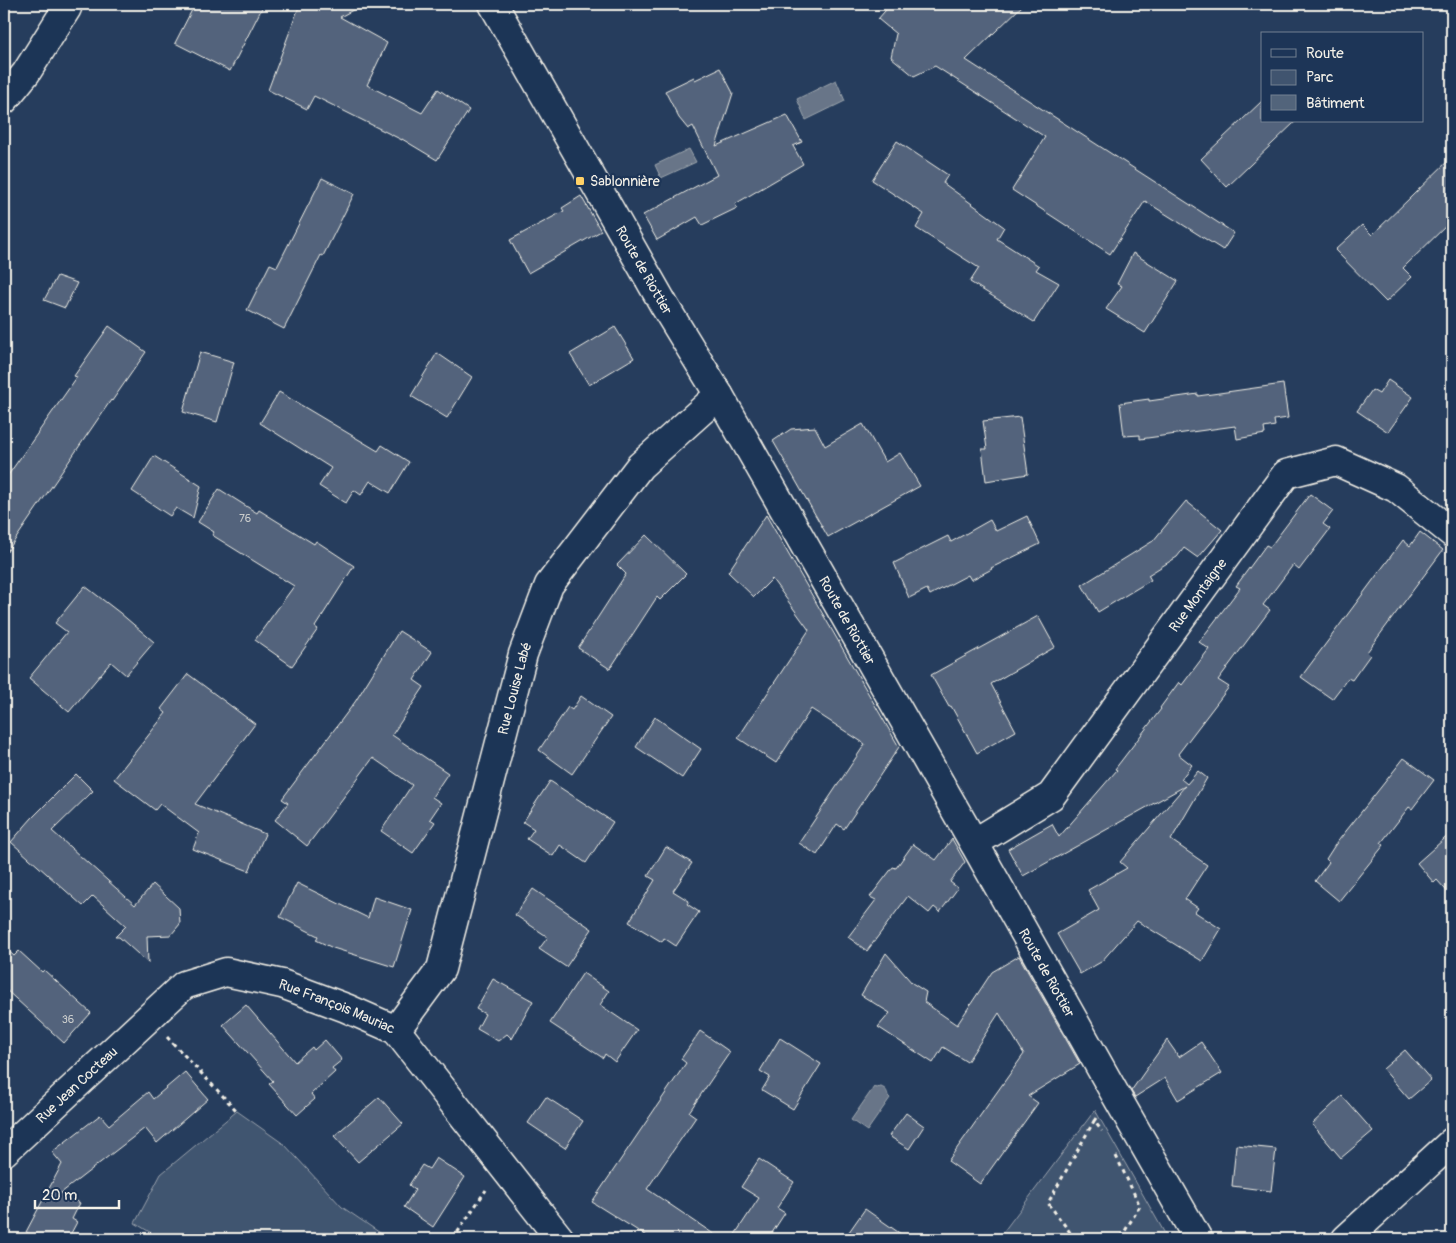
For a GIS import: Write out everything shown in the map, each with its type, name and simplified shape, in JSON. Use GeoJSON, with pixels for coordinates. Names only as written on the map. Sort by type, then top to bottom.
{"type":"FeatureCollection","features":[{"type":"Feature","properties":{"kind":"street","name":"Route de Riottier"},"geometry":{"type":"LineString","coordinates":[[493,4],[660,297],[719,395],[1198,1239]]}},
{"type":"Feature","properties":{"kind":"street"},"geometry":{"type":"LineString","coordinates":[[4,100],[26,74],[67,8]]}},
{"type":"Feature","properties":{"kind":"street","name":"Rue Louise Labé"},"geometry":{"type":"LineString","coordinates":[[396,1030],[441,969],[523,654],[549,585],[640,466],[719,395]]}},
{"type":"Feature","properties":{"kind":"street","name":"Rue Montaigne"},"geometry":{"type":"LineString","coordinates":[[974,843],[1051,796],[1286,474],[1336,461],[1396,488],[1452,533]]}},
{"type":"Feature","properties":{"kind":"street","name":"Rue François Mauriac"},"geometry":{"type":"LineString","coordinates":[[150,1018],[184,985],[226,972],[282,984],[346,1008],[396,1030],[560,1239]]}},
{"type":"Feature","properties":{"kind":"street","name":"Rue Jean Cocteau"},"geometry":{"type":"LineString","coordinates":[[4,1152],[150,1018]]}},
{"type":"Feature","properties":{"kind":"street"},"geometry":{"type":"LineString","coordinates":[[1346,1239],[1452,1142]]}},
{"type":"Feature","properties":{"kind":"path"},"geometry":{"type":"LineString","coordinates":[[150,1018],[237,1111]]}},
{"type":"Feature","properties":{"kind":"path"},"geometry":{"type":"LineString","coordinates":[[1075,1239],[1048,1203],[1094,1121],[1114,1092]]}},
{"type":"Feature","properties":{"kind":"path"},"geometry":{"type":"LineString","coordinates":[[1094,1121],[1104,1134]]}},
{"type":"Feature","properties":{"kind":"path"},"geometry":{"type":"LineString","coordinates":[[1112,1149],[1140,1206],[1120,1239]]}},
{"type":"Feature","properties":{"kind":"path"},"geometry":{"type":"LineString","coordinates":[[453,1239],[502,1167]]}},
{"type":"Feature","properties":{"kind":"path"},"geometry":{"type":"LineString","coordinates":[[1027,1239],[1089,1239]]}},
{"type":"Feature","properties":{"kind":"green space"},"geometry":{"type":"Polygon","coordinates":[[[1095,1110],[1168,1239],[998,1239],[1095,1110]]]}},
{"type":"Feature","properties":{"kind":"green space"},"geometry":{"type":"Polygon","coordinates":[[[237,1111],[285,1145],[342,1207],[389,1239],[221,1239],[211,1234],[207,1239],[161,1239],[135,1223],[161,1174],[237,1111]]]}},
{"type":"Feature","properties":{"kind":"shaded area"},"geometry":{"type":"Polygon","coordinates":[[[836,80],[845,101],[806,120],[797,99],[836,80]]]}},
{"type":"Feature","properties":{"kind":"shaded area"},"geometry":{"type":"Polygon","coordinates":[[[689,149],[696,162],[661,178],[655,165],[689,149]]]}},
{"type":"Feature","properties":{"kind":"shaded area"},"geometry":{"type":"Polygon","coordinates":[[[874,1087],[881,1087],[886,1090],[890,1098],[867,1131],[851,1120],[874,1087]]]}},
{"type":"Feature","properties":{"kind":"building"},"geometry":{"type":"Polygon","coordinates":[[[195,4],[264,4],[230,71],[175,43],[195,4]]]}},
{"type":"Feature","properties":{"kind":"building"},"geometry":{"type":"Polygon","coordinates":[[[300,4],[364,4],[340,17],[387,43],[367,85],[422,113],[438,89],[469,110],[437,160],[402,139],[314,96],[307,109],[268,90],[300,4]]]}},
{"type":"Feature","properties":{"kind":"building"},"geometry":{"type":"Polygon","coordinates":[[[891,4],[1024,4],[966,60],[1234,233],[1223,250],[1145,201],[1110,254],[1012,190],[1045,137],[935,66],[914,76],[891,57],[896,34],[878,19],[891,4]]]}},
{"type":"Feature","properties":{"kind":"building"},"geometry":{"type":"Polygon","coordinates":[[[720,68],[733,93],[716,146],[787,115],[802,142],[793,146],[803,164],[735,204],[737,208],[702,225],[697,217],[657,240],[643,215],[717,175],[693,126],[688,129],[679,118],[665,91],[694,77],[695,80],[720,68]]]}},
{"type":"Feature","properties":{"kind":"building"},"geometry":{"type":"Polygon","coordinates":[[[1261,102],[1261,122],[1295,122],[1227,187],[1201,159],[1261,102]]]}},
{"type":"Feature","properties":{"kind":"building"},"geometry":{"type":"Polygon","coordinates":[[[897,141],[948,175],[943,183],[1004,227],[997,239],[1039,266],[1036,270],[1059,283],[1034,322],[970,282],[979,268],[916,228],[924,214],[872,180],[897,141]]]}},
{"type":"Feature","properties":{"kind":"building"},"geometry":{"type":"Polygon","coordinates":[[[1452,157],[1452,220],[1403,268],[1412,277],[1386,302],[1335,250],[1362,225],[1372,235],[1452,157]]]}},
{"type":"Feature","properties":{"kind":"building"},"geometry":{"type":"Polygon","coordinates":[[[322,178],[354,194],[284,329],[247,310],[270,264],[277,267],[322,178]]]}},
{"type":"Feature","properties":{"kind":"building"},"geometry":{"type":"Polygon","coordinates":[[[581,196],[601,231],[528,273],[510,240],[564,211],[562,208],[581,196]]]}},
{"type":"Feature","properties":{"kind":"building"},"geometry":{"type":"Polygon","coordinates":[[[1133,253],[1178,281],[1145,333],[1106,309],[1122,286],[1117,284],[1133,253]]]}},
{"type":"Feature","properties":{"kind":"building"},"geometry":{"type":"Polygon","coordinates":[[[57,276],[77,283],[65,308],[44,300],[57,276]]]}},
{"type":"Feature","properties":{"kind":"building"},"geometry":{"type":"Polygon","coordinates":[[[109,326],[146,352],[4,556],[4,481],[77,377],[74,376],[109,326]]]}},
{"type":"Feature","properties":{"kind":"building"},"geometry":{"type":"Polygon","coordinates":[[[615,327],[634,358],[589,385],[570,354],[615,327]]]}},
{"type":"Feature","properties":{"kind":"building"},"geometry":{"type":"Polygon","coordinates":[[[200,352],[234,362],[217,422],[183,412],[200,352]]]}},
{"type":"Feature","properties":{"kind":"building"},"geometry":{"type":"Polygon","coordinates":[[[437,353],[472,377],[447,418],[411,396],[437,353]]]}},
{"type":"Feature","properties":{"kind":"building"},"geometry":{"type":"Polygon","coordinates":[[[1388,380],[1413,397],[1388,432],[1357,411],[1372,390],[1379,394],[1388,380]]]}},
{"type":"Feature","properties":{"kind":"building"},"geometry":{"type":"Polygon","coordinates":[[[1283,384],[1288,418],[1274,420],[1275,426],[1264,428],[1265,434],[1237,439],[1235,426],[1140,439],[1140,435],[1124,436],[1120,403],[1198,394],[1198,396],[1283,384]]]}},
{"type":"Feature","properties":{"kind":"building"},"geometry":{"type":"Polygon","coordinates":[[[279,392],[378,451],[382,445],[409,462],[390,493],[370,481],[361,495],[354,490],[346,503],[319,486],[331,468],[260,423],[279,392]]]}},
{"type":"Feature","properties":{"kind":"building"},"geometry":{"type":"Polygon","coordinates":[[[1020,417],[1028,474],[986,481],[982,449],[987,449],[983,421],[1020,417]]]}},
{"type":"Feature","properties":{"kind":"building"},"geometry":{"type":"Polygon","coordinates":[[[863,424],[885,462],[900,453],[920,486],[828,537],[773,441],[791,429],[815,427],[825,446],[863,424]]]}},
{"type":"Feature","properties":{"kind":"building"},"geometry":{"type":"Polygon","coordinates":[[[154,456],[201,486],[193,518],[176,508],[170,516],[132,491],[154,456]]]}},
{"type":"Feature","properties":{"kind":"building"},"geometry":{"type":"Polygon","coordinates":[[[219,489],[257,513],[259,510],[314,544],[316,541],[354,566],[315,627],[318,629],[292,666],[255,640],[294,586],[212,535],[214,532],[198,522],[219,489]]]}},
{"type":"Feature","properties":{"kind":"building"},"geometry":{"type":"Polygon","coordinates":[[[1310,494],[1333,511],[1323,524],[1330,529],[1299,570],[1293,565],[1263,605],[1270,610],[1218,680],[1229,687],[1178,754],[1192,765],[1181,779],[1187,784],[1198,771],[1207,778],[1171,840],[1207,865],[1185,899],[1198,908],[1195,912],[1221,929],[1202,961],[1137,921],[1101,962],[1080,974],[1057,934],[1099,910],[1088,890],[1127,868],[1120,862],[1185,786],[1023,876],[1008,849],[1052,824],[1059,837],[1117,770],[1115,769],[1179,682],[1182,685],[1209,649],[1199,642],[1240,588],[1236,586],[1266,545],[1270,547],[1310,494]]]}},
{"type":"Feature","properties":{"kind":"building"},"geometry":{"type":"Polygon","coordinates":[[[1186,501],[1222,530],[1198,558],[1184,548],[1177,557],[1148,575],[1151,580],[1098,612],[1082,585],[1153,541],[1186,501]]]}},
{"type":"Feature","properties":{"kind":"building"},"geometry":{"type":"Polygon","coordinates":[[[766,515],[899,747],[844,829],[837,824],[817,855],[799,843],[865,744],[811,709],[776,763],[738,738],[809,630],[772,579],[754,597],[728,572],[766,515]]]}},
{"type":"Feature","properties":{"kind":"building"},"geometry":{"type":"Polygon","coordinates":[[[1027,516],[1040,544],[971,580],[968,575],[930,595],[927,589],[909,598],[894,563],[948,536],[951,542],[990,520],[996,531],[1027,516]]]}},
{"type":"Feature","properties":{"kind":"building"},"geometry":{"type":"Polygon","coordinates":[[[1420,532],[1443,550],[1367,652],[1370,655],[1352,680],[1348,678],[1332,699],[1301,677],[1403,540],[1410,546],[1420,532]]]}},
{"type":"Feature","properties":{"kind":"building"},"geometry":{"type":"Polygon","coordinates":[[[646,535],[686,574],[660,600],[657,597],[610,669],[578,648],[626,574],[617,565],[646,535]]]}},
{"type":"Feature","properties":{"kind":"building"},"geometry":{"type":"Polygon","coordinates":[[[85,586],[154,642],[126,675],[111,662],[69,712],[29,678],[67,632],[55,623],[85,586]]]}},
{"type":"Feature","properties":{"kind":"building"},"geometry":{"type":"Polygon","coordinates":[[[1038,616],[1055,647],[991,684],[1016,731],[977,753],[931,675],[1038,616]]]}},
{"type":"Feature","properties":{"kind":"building"},"geometry":{"type":"Polygon","coordinates":[[[399,631],[432,652],[414,680],[424,687],[392,735],[448,773],[432,797],[441,803],[430,819],[435,822],[413,853],[381,831],[412,785],[373,758],[307,846],[275,820],[288,803],[282,799],[355,702],[399,631]]]}},
{"type":"Feature","properties":{"kind":"building"},"geometry":{"type":"Polygon","coordinates":[[[188,674],[255,724],[195,804],[265,834],[249,871],[193,849],[199,833],[160,804],[155,810],[114,779],[166,713],[161,709],[188,674]]]}},
{"type":"Feature","properties":{"kind":"building"},"geometry":{"type":"Polygon","coordinates":[[[581,696],[611,717],[572,774],[539,750],[568,707],[572,710],[581,696]]]}},
{"type":"Feature","properties":{"kind":"building"},"geometry":{"type":"Polygon","coordinates":[[[655,717],[701,749],[682,778],[636,747],[655,717]]]}},
{"type":"Feature","properties":{"kind":"building"},"geometry":{"type":"Polygon","coordinates":[[[1404,758],[1434,780],[1412,809],[1409,807],[1381,843],[1384,845],[1339,901],[1315,881],[1329,862],[1326,859],[1335,845],[1404,758]]]}},
{"type":"Feature","properties":{"kind":"building"},"geometry":{"type":"Polygon","coordinates":[[[76,774],[93,791],[52,831],[135,905],[153,884],[179,908],[180,924],[171,935],[147,936],[148,963],[119,937],[115,937],[126,926],[93,896],[83,906],[11,842],[76,774]]]}},
{"type":"Feature","properties":{"kind":"building"},"geometry":{"type":"Polygon","coordinates":[[[550,781],[613,822],[586,863],[560,845],[553,856],[527,839],[534,829],[523,822],[550,781]]]}},
{"type":"Feature","properties":{"kind":"building"},"geometry":{"type":"Polygon","coordinates":[[[1452,832],[1452,897],[1437,880],[1434,883],[1417,863],[1452,832]]]}},
{"type":"Feature","properties":{"kind":"building"},"geometry":{"type":"Polygon","coordinates":[[[952,839],[965,862],[950,882],[958,888],[940,912],[934,907],[929,913],[908,896],[867,951],[848,937],[876,900],[870,897],[893,867],[896,868],[913,844],[936,860],[952,839]]]}},
{"type":"Feature","properties":{"kind":"building"},"geometry":{"type":"Polygon","coordinates":[[[666,847],[692,863],[673,891],[689,901],[687,904],[699,912],[676,946],[664,938],[662,942],[629,922],[655,880],[648,876],[666,847]]]}},
{"type":"Feature","properties":{"kind":"building"},"geometry":{"type":"Polygon","coordinates":[[[297,883],[368,918],[374,897],[412,910],[394,967],[333,948],[316,940],[318,936],[280,917],[297,883]]]}},
{"type":"Feature","properties":{"kind":"building"},"geometry":{"type":"Polygon","coordinates":[[[533,889],[592,929],[566,967],[539,949],[548,937],[515,915],[533,889]]]}},
{"type":"Feature","properties":{"kind":"building"},"geometry":{"type":"Polygon","coordinates":[[[4,947],[14,956],[19,951],[42,972],[44,970],[91,1013],[64,1043],[4,988],[4,947]]]}},
{"type":"Feature","properties":{"kind":"building"},"geometry":{"type":"Polygon","coordinates":[[[886,953],[912,983],[926,992],[924,1002],[957,1025],[992,972],[1019,956],[1080,1064],[1028,1096],[1038,1103],[980,1184],[948,1161],[1024,1054],[999,1013],[967,1062],[943,1047],[933,1063],[878,1027],[890,1013],[861,995],[886,953]]]}},
{"type":"Feature","properties":{"kind":"building"},"geometry":{"type":"Polygon","coordinates":[[[583,973],[609,991],[600,1005],[637,1030],[615,1062],[605,1054],[603,1058],[550,1023],[583,973]]]}},
{"type":"Feature","properties":{"kind":"building"},"geometry":{"type":"Polygon","coordinates":[[[493,979],[533,1001],[512,1039],[507,1034],[498,1041],[477,1029],[485,1014],[476,1009],[493,979]]]}},
{"type":"Feature","properties":{"kind":"building"},"geometry":{"type":"Polygon","coordinates":[[[246,1005],[295,1062],[312,1047],[314,1050],[325,1040],[342,1060],[332,1068],[335,1072],[311,1094],[315,1099],[297,1115],[269,1084],[273,1081],[223,1025],[246,1005]]]}},
{"type":"Feature","properties":{"kind":"building"},"geometry":{"type":"Polygon","coordinates":[[[700,1031],[730,1052],[689,1112],[696,1117],[647,1189],[721,1239],[651,1239],[592,1202],[686,1063],[681,1059],[700,1031]]]}},
{"type":"Feature","properties":{"kind":"building"},"geometry":{"type":"Polygon","coordinates":[[[780,1038],[821,1064],[793,1109],[762,1090],[770,1077],[760,1071],[780,1038]]]}},
{"type":"Feature","properties":{"kind":"building"},"geometry":{"type":"Polygon","coordinates":[[[1167,1040],[1179,1057],[1201,1042],[1222,1073],[1178,1100],[1165,1078],[1135,1097],[1131,1091],[1167,1040]]]}},
{"type":"Feature","properties":{"kind":"building"},"geometry":{"type":"Polygon","coordinates":[[[1405,1050],[1431,1080],[1409,1099],[1383,1069],[1405,1050]]]}},
{"type":"Feature","properties":{"kind":"building"},"geometry":{"type":"Polygon","coordinates":[[[185,1072],[208,1099],[157,1143],[145,1128],[61,1193],[80,1203],[72,1219],[77,1222],[68,1239],[40,1239],[26,1232],[62,1164],[52,1152],[100,1115],[109,1125],[148,1092],[153,1099],[185,1072]]]}},
{"type":"Feature","properties":{"kind":"building"},"geometry":{"type":"Polygon","coordinates":[[[1342,1096],[1373,1131],[1341,1158],[1312,1124],[1342,1096]]]}},
{"type":"Feature","properties":{"kind":"building"},"geometry":{"type":"Polygon","coordinates":[[[379,1097],[403,1124],[358,1162],[334,1136],[379,1097]]]}},
{"type":"Feature","properties":{"kind":"building"},"geometry":{"type":"Polygon","coordinates":[[[546,1097],[583,1121],[565,1148],[528,1123],[546,1097]]]}},
{"type":"Feature","properties":{"kind":"building"},"geometry":{"type":"Polygon","coordinates":[[[906,1113],[924,1126],[909,1149],[889,1136],[906,1113]]]}},
{"type":"Feature","properties":{"kind":"building"},"geometry":{"type":"Polygon","coordinates":[[[1236,1145],[1276,1149],[1271,1191],[1232,1186],[1236,1145]]]}},
{"type":"Feature","properties":{"kind":"building"},"geometry":{"type":"Polygon","coordinates":[[[436,1158],[465,1177],[433,1227],[404,1207],[415,1190],[409,1185],[422,1165],[429,1169],[436,1158]]]}},
{"type":"Feature","properties":{"kind":"building"},"geometry":{"type":"Polygon","coordinates":[[[759,1159],[794,1182],[777,1208],[785,1213],[768,1239],[732,1239],[759,1198],[741,1187],[759,1159]]]}},
{"type":"Feature","properties":{"kind":"building"},"geometry":{"type":"Polygon","coordinates":[[[865,1209],[908,1239],[844,1239],[865,1209]]]}},
{"type":"Feature","properties":{"kind":"place","name":"Sablonnière"},"geometry":{"type":"Point","coordinates":[580,181]}}]}
